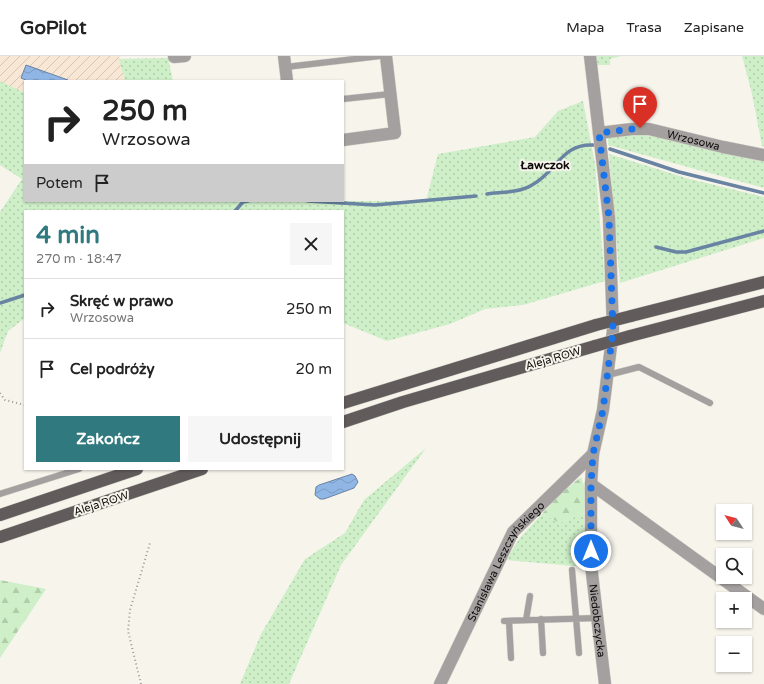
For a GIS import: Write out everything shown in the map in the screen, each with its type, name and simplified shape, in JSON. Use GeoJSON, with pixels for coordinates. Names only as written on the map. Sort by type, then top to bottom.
{"type":"FeatureCollection","features":[{"type":"Feature","properties":{"kind":"main road","name":"Aleja ROW"},"geometry":{"type":"LineString","coordinates":[[344,403],[596,325],[764,282]]}},
{"type":"Feature","properties":{"kind":"main road","name":"Aleja ROW"},"geometry":{"type":"LineString","coordinates":[[344,422],[403,402],[595,346],[764,301]]}},
{"type":"Feature","properties":{"kind":"main road","name":"Aleja ROW"},"geometry":{"type":"LineString","coordinates":[[0,515],[134,470]]}},
{"type":"Feature","properties":{"kind":"main road","name":"Aleja ROW"},"geometry":{"type":"LineString","coordinates":[[0,537],[199,470]]}},
{"type":"Feature","properties":{"kind":"street"},"geometry":{"type":"LineString","coordinates":[[344,140],[395,133],[386,56]]}},
{"type":"Feature","properties":{"kind":"street","name":"Niedobczycka"},"geometry":{"type":"LineString","coordinates":[[590,56],[609,218],[613,322],[608,375],[593,454],[591,484],[591,565],[605,684]]}},
{"type":"Feature","properties":{"kind":"street"},"geometry":{"type":"LineString","coordinates":[[285,62],[287,80]]}},
{"type":"Feature","properties":{"kind":"street","name":"Wrzosowa"},"geometry":{"type":"LineString","coordinates":[[599,133],[632,129],[648,129],[764,155]]}},
{"type":"Feature","properties":{"kind":"street","name":"Stanisława Leszczyńskiego"},"geometry":{"type":"LineString","coordinates":[[440,684],[513,532],[593,454]]}},
{"type":"Feature","properties":{"kind":"street"},"geometry":{"type":"LineString","coordinates":[[591,484],[764,608]]}},
{"type":"Feature","properties":{"kind":"lane"},"geometry":{"type":"LineString","coordinates":[[285,62],[380,56]]}},
{"type":"Feature","properties":{"kind":"lane"},"geometry":{"type":"LineString","coordinates":[[344,99],[390,94]]}},
{"type":"Feature","properties":{"kind":"lane"},"geometry":{"type":"LineString","coordinates":[[608,375],[639,367],[710,403]]}},
{"type":"Feature","properties":{"kind":"lane"},"geometry":{"type":"LineString","coordinates":[[0,494],[76,470]]}},
{"type":"Feature","properties":{"kind":"lane"},"geometry":{"type":"LineString","coordinates":[[572,570],[579,653]]}},
{"type":"Feature","properties":{"kind":"lane"},"geometry":{"type":"LineString","coordinates":[[526,620],[530,596]]}},
{"type":"Feature","properties":{"kind":"lane"},"geometry":{"type":"LineString","coordinates":[[511,658],[506,621],[597,618]]}},
{"type":"Feature","properties":{"kind":"lane"},"geometry":{"type":"LineString","coordinates":[[541,619],[543,653]]}},
{"type":"Feature","properties":{"kind":"path"},"geometry":{"type":"LineString","coordinates":[[0,393],[5,400],[24,405]]}},
{"type":"Feature","properties":{"kind":"path"},"geometry":{"type":"LineString","coordinates":[[141,684],[128,631],[130,610],[150,543]]}},
{"type":"Feature","properties":{"kind":"shaded area"},"geometry":{"type":"Polygon","coordinates":[[[0,56],[119,56],[125,80],[24,80],[24,93],[0,81],[0,56]]]}},
{"type":"Feature","properties":{"kind":"green space"},"geometry":{"type":"Polygon","coordinates":[[[595,56],[621,56],[610,59],[610,65],[596,65],[595,56]]]}},
{"type":"Feature","properties":{"kind":"green space"},"geometry":{"type":"Polygon","coordinates":[[[742,56],[764,56],[764,147],[762,146],[752,94],[742,56]]]}},
{"type":"Feature","properties":{"kind":"green space"},"geometry":{"type":"Polygon","coordinates":[[[168,58],[173,80],[125,80],[119,59],[168,58]]]}},
{"type":"Feature","properties":{"kind":"green space"},"geometry":{"type":"Polygon","coordinates":[[[0,81],[24,93],[24,202],[426,201],[438,154],[535,137],[558,111],[583,101],[595,164],[605,281],[523,305],[485,309],[450,324],[387,341],[344,323],[344,210],[24,210],[24,319],[8,331],[0,353],[0,212],[22,179],[0,165],[0,81]]]}},
{"type":"Feature","properties":{"kind":"green space"},"geometry":{"type":"Polygon","coordinates":[[[645,132],[764,161],[764,188],[608,145],[608,136],[645,132]]]}},
{"type":"Feature","properties":{"kind":"green space"},"geometry":{"type":"Polygon","coordinates":[[[609,154],[686,178],[764,197],[764,238],[620,283],[609,154]]]}},
{"type":"Feature","properties":{"kind":"green space"},"geometry":{"type":"Polygon","coordinates":[[[426,448],[341,565],[289,684],[240,684],[261,634],[305,559],[345,533],[364,500],[426,448]]]}},
{"type":"Feature","properties":{"kind":"green space"},"geometry":{"type":"Polygon","coordinates":[[[581,477],[585,488],[584,513],[560,523],[542,514],[559,495],[581,477]]]}},
{"type":"Feature","properties":{"kind":"green space"},"geometry":{"type":"Polygon","coordinates":[[[584,513],[586,567],[506,560],[519,539],[542,514],[560,523],[584,513]]]}},
{"type":"Feature","properties":{"kind":"green space"},"geometry":{"type":"Polygon","coordinates":[[[0,580],[46,589],[0,658],[0,580]]]}},
{"type":"Feature","properties":{"kind":"water"},"geometry":{"type":"Polygon","coordinates":[[[26,65],[68,80],[26,80],[21,78],[26,65]]]}},
{"type":"Feature","properties":{"kind":"water"},"geometry":{"type":"Polygon","coordinates":[[[352,474],[358,482],[354,488],[324,499],[320,499],[315,495],[316,487],[319,485],[352,474]]]}},
{"type":"Feature","properties":{"kind":"waterway"},"geometry":{"type":"LineString","coordinates":[[487,194],[516,191],[527,188],[548,173],[566,153],[583,146],[594,145]]}},
{"type":"Feature","properties":{"kind":"waterway"},"geometry":{"type":"LineString","coordinates":[[610,149],[679,172],[764,193]]}},
{"type":"Feature","properties":{"kind":"waterway"},"geometry":{"type":"LineString","coordinates":[[325,202],[375,205],[476,196]]}},
{"type":"Feature","properties":{"kind":"waterway"},"geometry":{"type":"LineString","coordinates":[[236,210],[243,202]]}},
{"type":"Feature","properties":{"kind":"waterway"},"geometry":{"type":"LineString","coordinates":[[656,247],[676,252],[686,252],[764,231]]}},
{"type":"Feature","properties":{"kind":"waterway"},"geometry":{"type":"LineString","coordinates":[[0,303],[24,295]]}},
{"type":"Feature","properties":{"kind":"district","name":"Ławczok"},"geometry":{"type":"Point","coordinates":[545,165]}},
{"type":"Feature","properties":{"kind":"route"},"geometry":{"type":"LineString","coordinates":[[591,551],[591,484],[593,454],[603,410],[613,330],[609,218],[599,133],[640,128]]}}]}
